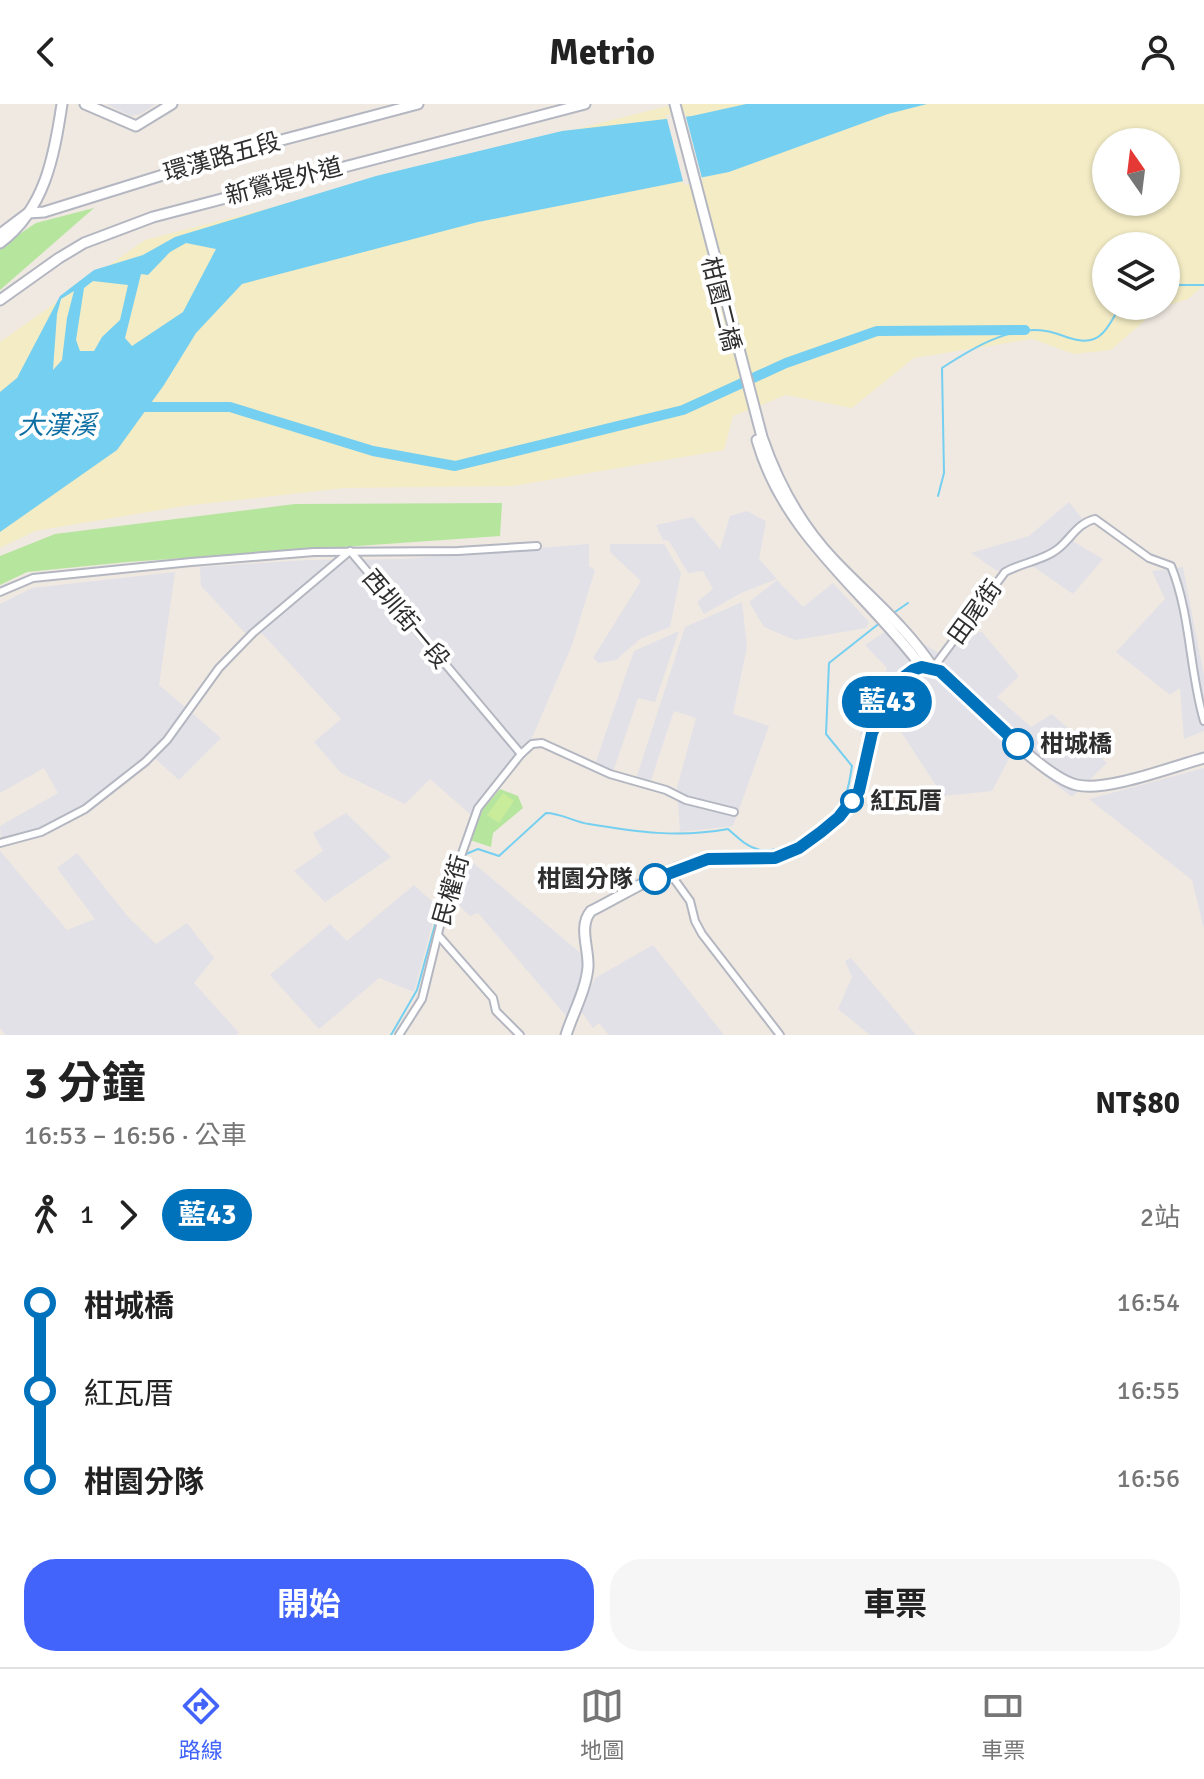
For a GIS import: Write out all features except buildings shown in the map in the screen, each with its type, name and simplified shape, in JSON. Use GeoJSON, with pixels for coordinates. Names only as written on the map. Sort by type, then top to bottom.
{"type":"FeatureCollection","features":[{"type":"Feature","properties":{"kind":"street"},"geometry":{"type":"LineString","coordinates":[[0,243],[21,226],[47,181],[62,104]]}},
{"type":"Feature","properties":{"kind":"street"},"geometry":{"type":"LineString","coordinates":[[85,104],[136,126],[172,104]]}},
{"type":"Feature","properties":{"kind":"street","name":"環漢路五段"},"geometry":{"type":"LineString","coordinates":[[28,213],[44,212],[240,151],[418,104]]}},
{"type":"Feature","properties":{"kind":"street","name":"新鶯堤外道"},"geometry":{"type":"LineString","coordinates":[[0,300],[84,243],[153,217],[585,104]]}},
{"type":"Feature","properties":{"kind":"street","name":"柑園二橋"},"geometry":{"type":"LineString","coordinates":[[673,104],[754,432],[761,454],[785,499]]}},
{"type":"Feature","properties":{"kind":"street"},"geometry":{"type":"LineString","coordinates":[[0,234],[28,213]]}},
{"type":"Feature","properties":{"kind":"street"},"geometry":{"type":"LineString","coordinates":[[785,499],[813,546],[922,667]]}},
{"type":"Feature","properties":{"kind":"street"},"geometry":{"type":"LineString","coordinates":[[785,499],[825,550],[878,604],[933,668]]}},
{"type":"Feature","properties":{"kind":"street","name":"田尾街"},"geometry":{"type":"LineString","coordinates":[[933,668],[1005,572],[1057,550],[1079,527],[1095,519],[1149,558],[1171,566],[1184,615],[1194,683],[1204,721]]}},
{"type":"Feature","properties":{"kind":"street"},"geometry":{"type":"LineString","coordinates":[[0,592],[33,578],[191,562],[350,551],[458,551],[537,546]]}},
{"type":"Feature","properties":{"kind":"street","name":"西圳街一段"},"geometry":{"type":"LineString","coordinates":[[0,843],[41,832],[85,809],[145,762],[167,740],[219,668],[253,633],[350,551],[521,754]]}},
{"type":"Feature","properties":{"kind":"street"},"geometry":{"type":"LineString","coordinates":[[566,1035],[586,981],[588,966],[584,924],[591,911],[669,872],[708,859],[775,858],[799,848],[821,832],[839,817],[859,791],[872,733],[887,702],[905,676],[922,667],[940,671],[1038,762],[1078,786],[1100,785],[1204,758]]}},
{"type":"Feature","properties":{"kind":"street"},"geometry":{"type":"LineString","coordinates":[[521,754],[532,744],[542,743],[610,774],[666,790],[686,800],[734,812]]}},
{"type":"Feature","properties":{"kind":"street","name":"民權街"},"geometry":{"type":"LineString","coordinates":[[399,1035],[422,999],[448,893],[478,808],[521,754]]}},
{"type":"Feature","properties":{"kind":"street"},"geometry":{"type":"LineString","coordinates":[[669,872],[690,901],[702,934],[780,1035]]}},
{"type":"Feature","properties":{"kind":"street"},"geometry":{"type":"LineString","coordinates":[[438,935],[493,998],[496,1011],[520,1035]]}},
{"type":"Feature","properties":{"kind":"shaded area"},"geometry":{"type":"Polygon","coordinates":[[[106,104],[156,104],[141,114],[131,116],[106,104]]]}},
{"type":"Feature","properties":{"kind":"shaded area"},"geometry":{"type":"Polygon","coordinates":[[[1069,502],[1082,518],[1074,542],[1103,559],[1073,594],[1034,567],[997,571],[971,553],[1029,536],[1069,502]]]}},
{"type":"Feature","properties":{"kind":"shaded area"},"geometry":{"type":"Polygon","coordinates":[[[747,511],[766,521],[759,559],[777,579],[741,593],[704,614],[697,602],[713,589],[703,571],[688,573],[669,541],[663,540],[656,525],[693,517],[720,549],[730,516],[747,511]]]}},
{"type":"Feature","properties":{"kind":"shaded area"},"geometry":{"type":"Polygon","coordinates":[[[589,544],[589,566],[595,570],[572,645],[531,740],[471,815],[430,779],[405,804],[341,773],[314,742],[341,719],[256,627],[247,635],[201,586],[200,567],[308,560],[402,559],[589,544]]]}},
{"type":"Feature","properties":{"kind":"shaded area"},"geometry":{"type":"Polygon","coordinates":[[[610,544],[664,544],[681,573],[670,627],[640,639],[616,660],[599,663],[593,658],[641,581],[610,552],[610,544]]]}},
{"type":"Feature","properties":{"kind":"shaded area"},"geometry":{"type":"Polygon","coordinates":[[[1183,567],[1204,676],[1204,731],[1184,739],[1180,688],[1170,695],[1116,652],[1165,599],[1152,571],[1183,567]]]}},
{"type":"Feature","properties":{"kind":"shaded area"},"geometry":{"type":"Polygon","coordinates":[[[175,572],[159,685],[221,738],[179,780],[149,753],[84,804],[39,830],[1,839],[0,826],[58,793],[44,768],[0,793],[0,604],[32,588],[175,572]]]}},
{"type":"Feature","properties":{"kind":"shaded area"},"geometry":{"type":"Polygon","coordinates":[[[777,580],[803,607],[833,583],[869,622],[866,628],[795,640],[764,627],[749,602],[777,580]]]}},
{"type":"Feature","properties":{"kind":"shaded area"},"geometry":{"type":"Polygon","coordinates":[[[742,602],[747,647],[733,714],[769,726],[733,826],[680,832],[677,788],[696,718],[674,711],[650,783],[636,779],[685,627],[742,602]]]}},
{"type":"Feature","properties":{"kind":"shaded area"},"geometry":{"type":"Polygon","coordinates":[[[894,626],[942,655],[981,631],[1019,676],[997,697],[1031,727],[1052,714],[1107,763],[1072,797],[1013,751],[992,791],[943,796],[890,715],[859,736],[887,668],[865,645],[894,626]]]}},
{"type":"Feature","properties":{"kind":"shaded area"},"geometry":{"type":"Polygon","coordinates":[[[679,631],[655,702],[638,698],[613,772],[595,764],[634,651],[679,631]]]}},
{"type":"Feature","properties":{"kind":"shaded area"},"geometry":{"type":"Polygon","coordinates":[[[1204,768],[1204,929],[1192,880],[1089,799],[1204,768]]]}},
{"type":"Feature","properties":{"kind":"shaded area"},"geometry":{"type":"Polygon","coordinates":[[[346,813],[391,857],[325,902],[294,871],[323,851],[313,833],[346,813]]]}},
{"type":"Feature","properties":{"kind":"shaded area"},"geometry":{"type":"Polygon","coordinates":[[[0,851],[67,930],[95,919],[57,868],[77,853],[129,918],[156,944],[187,923],[214,958],[194,983],[239,1033],[6,1035],[0,1028],[0,851]]]}},
{"type":"Feature","properties":{"kind":"shaded area"},"geometry":{"type":"Polygon","coordinates":[[[465,856],[584,956],[582,982],[567,1017],[478,913],[470,916],[453,900],[465,856]]]}},
{"type":"Feature","properties":{"kind":"shaded area"},"geometry":{"type":"Polygon","coordinates":[[[414,885],[437,906],[414,992],[379,978],[319,1029],[270,975],[330,924],[347,941],[414,885]]]}},
{"type":"Feature","properties":{"kind":"shaded area"},"geometry":{"type":"Polygon","coordinates":[[[653,945],[724,1035],[609,1035],[599,1023],[593,1028],[580,1010],[595,978],[653,945]]]}},
{"type":"Feature","properties":{"kind":"shaded area"},"geometry":{"type":"Polygon","coordinates":[[[851,958],[916,1035],[870,1035],[838,1009],[852,977],[845,961],[851,958]]]}},
{"type":"Feature","properties":{"kind":"green space"},"geometry":{"type":"Polygon","coordinates":[[[94,208],[0,290],[0,247],[36,223],[94,208]]]}},
{"type":"Feature","properties":{"kind":"green space"},"geometry":{"type":"Polygon","coordinates":[[[502,503],[500,536],[127,562],[27,572],[0,585],[0,556],[55,534],[295,504],[502,503]]]}},
{"type":"Feature","properties":{"kind":"green space"},"geometry":{"type":"Polygon","coordinates":[[[500,789],[518,796],[523,808],[493,833],[491,847],[470,840],[483,809],[500,789]]]}},
{"type":"Feature","properties":{"kind":"green space"},"geometry":{"type":"Polygon","coordinates":[[[503,793],[514,801],[499,823],[487,815],[503,793]]]}},
{"type":"Feature","properties":{"kind":"sand"},"geometry":{"type":"Polygon","coordinates":[[[675,104],[1204,104],[1204,285],[1188,299],[1180,302],[1180,232],[1092,232],[1092,320],[1145,320],[1111,350],[1074,354],[1032,339],[914,358],[852,408],[786,395],[733,416],[724,450],[513,486],[344,488],[184,506],[35,531],[0,548],[0,342],[145,240],[675,104]]]}},
{"type":"Feature","properties":{"kind":"water","name":"大漢溪"},"geometry":{"type":"Polygon","coordinates":[[[746,104],[927,104],[888,114],[729,172],[478,222],[242,284],[196,333],[164,385],[117,450],[0,532],[0,392],[17,378],[60,296],[94,270],[143,255],[175,237],[376,176],[562,131],[692,116],[746,104]],[[186,243],[170,252],[148,275],[141,274],[125,338],[132,346],[183,312],[216,249],[186,243]],[[93,281],[84,288],[76,340],[80,351],[94,351],[102,337],[120,320],[128,285],[93,281]],[[74,291],[61,299],[53,370],[62,360],[74,291]]]}},
{"type":"Feature","properties":{"kind":"pier"},"geometry":{"type":"Polygon","coordinates":[[[685,113],[703,182],[684,185],[666,115],[685,113]]]}},
{"type":"Feature","properties":{"kind":"waterway"},"geometry":{"type":"LineString","coordinates":[[1180,285],[1204,285]]}},
{"type":"Feature","properties":{"kind":"waterway"},"geometry":{"type":"LineString","coordinates":[[938,496],[944,473],[942,368],[978,346],[1005,335],[1032,330],[1088,340],[1099,337],[1112,320]]}},
{"type":"Feature","properties":{"kind":"waterway"},"geometry":{"type":"LineString","coordinates":[[137,407],[230,407],[373,451],[455,466],[683,410],[786,363],[877,331],[1025,330]]}},
{"type":"Feature","properties":{"kind":"waterway"},"geometry":{"type":"LineString","coordinates":[[892,614],[908,603]]}},
{"type":"Feature","properties":{"kind":"waterway"},"geometry":{"type":"LineString","coordinates":[[466,854],[478,849],[499,856],[546,813],[583,823],[641,831],[692,833],[728,829],[760,850],[782,847],[807,834],[829,816],[846,795],[852,766],[826,734],[829,663],[881,622]]}},
{"type":"Feature","properties":{"kind":"waterway"},"geometry":{"type":"LineString","coordinates":[[391,1035],[417,990],[444,892]]}},
{"type":"Feature","properties":{"kind":"bus line","name":"藍43"},"geometry":{"type":"LineString","coordinates":[[655,879],[708,859],[775,858],[799,848],[821,832],[839,817],[859,791],[872,733],[887,702],[905,676],[913,670],[922,667],[940,671],[1018,744]]}},
{"type":"Feature","properties":{"kind":"place","name":"柑城橋"},"geometry":{"type":"Point","coordinates":[1018,744]}},
{"type":"Feature","properties":{"kind":"place","name":"紅瓦厝"},"geometry":{"type":"Point","coordinates":[852,801]}},
{"type":"Feature","properties":{"kind":"place","name":"柑園分隊"},"geometry":{"type":"Point","coordinates":[655,879]}}]}
